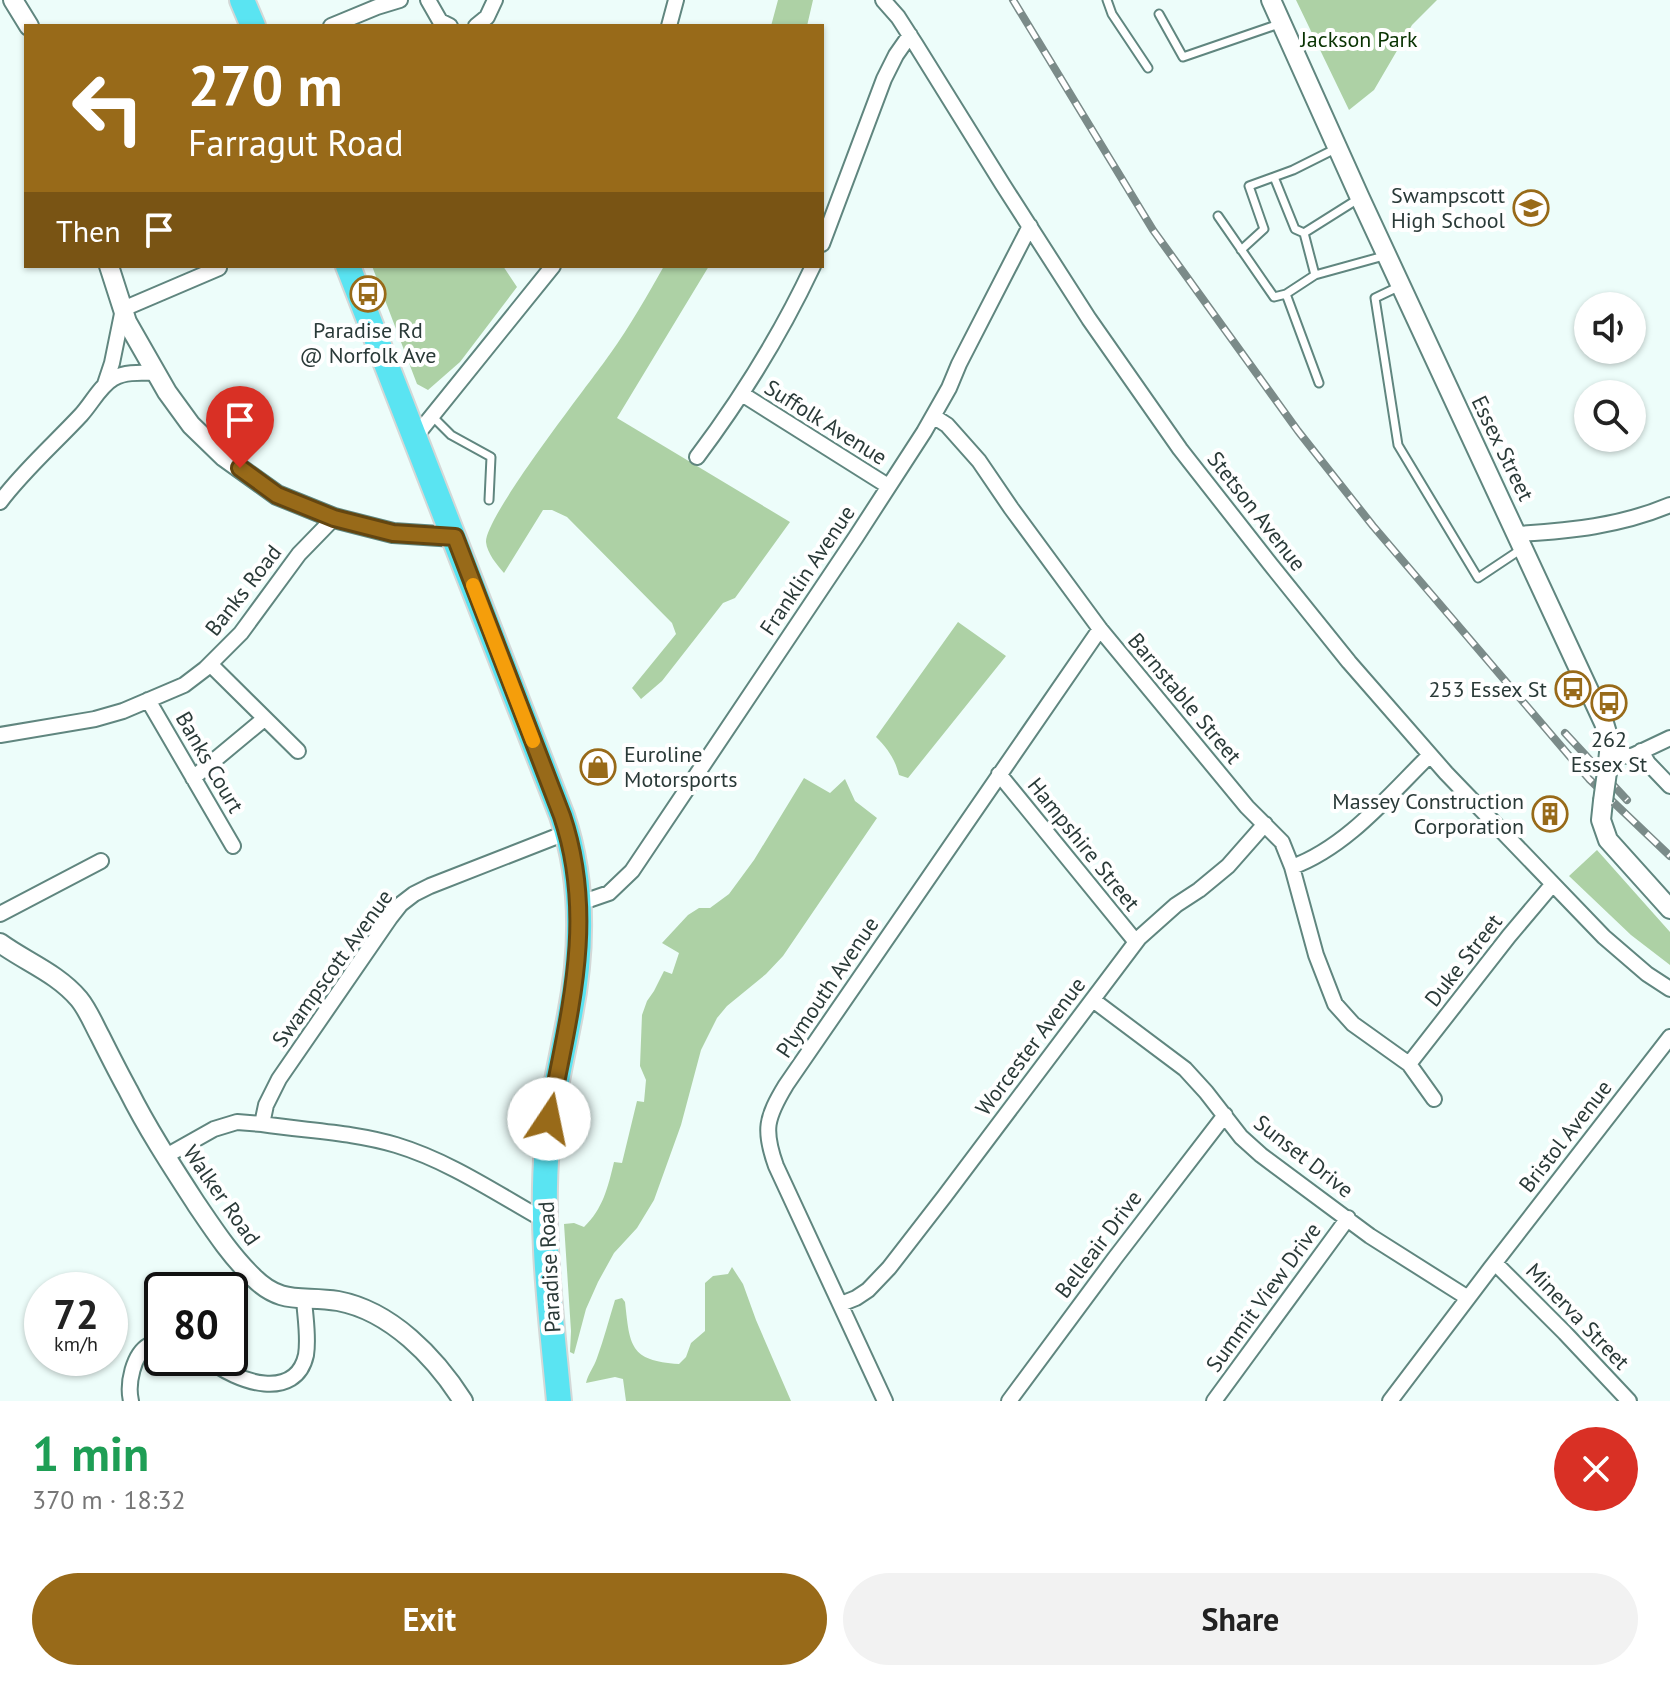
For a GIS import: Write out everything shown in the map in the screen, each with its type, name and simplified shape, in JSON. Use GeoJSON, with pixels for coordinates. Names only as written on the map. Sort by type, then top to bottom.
{"type":"FeatureCollection","features":[{"type":"Feature","properties":{"kind":"highway"},"geometry":{"type":"LineString","coordinates":[[242,0],[252,24]]}},
{"type":"Feature","properties":{"kind":"highway","name":"Paradise Road"},"geometry":{"type":"LineString","coordinates":[[349,268],[568,832],[580,903],[580,929],[576,979],[549,1119],[544,1220],[559,1401]]}},
{"type":"Feature","properties":{"kind":"street"},"geometry":{"type":"LineString","coordinates":[[13,0],[28,24]]}},
{"type":"Feature","properties":{"kind":"street"},"geometry":{"type":"LineString","coordinates":[[336,24],[400,0]]}},
{"type":"Feature","properties":{"kind":"street"},"geometry":{"type":"LineString","coordinates":[[428,0],[440,21],[446,24]]}},
{"type":"Feature","properties":{"kind":"street"},"geometry":{"type":"LineString","coordinates":[[478,24],[487,17],[495,0]]}},
{"type":"Feature","properties":{"kind":"street"},"geometry":{"type":"LineString","coordinates":[[670,24],[676,0]]}},
{"type":"Feature","properties":{"kind":"street","name":"Stetson Avenue"},"geometry":{"type":"LineString","coordinates":[[883,0],[910,35],[1089,319],[1180,449],[1349,662],[1430,755],[1552,885],[1604,937],[1647,974],[1670,989]]}},
{"type":"Feature","properties":{"kind":"street","name":"Essex Street"},"geometry":{"type":"LineString","coordinates":[[1271,0],[1400,286],[1604,723],[1610,743],[1601,820],[1608,840],[1670,909]]}},
{"type":"Feature","properties":{"kind":"street"},"geometry":{"type":"LineString","coordinates":[[824,239],[884,79],[910,35]]}},
{"type":"Feature","properties":{"kind":"street","name":"Franklin Avenue"},"geometry":{"type":"LineString","coordinates":[[580,903],[609,893],[632,871],[856,537],[949,388],[1030,226]]}},
{"type":"Feature","properties":{"kind":"street"},"geometry":{"type":"LineString","coordinates":[[110,268],[135,337],[167,392],[191,425],[224,457],[277,495],[334,518],[393,533],[455,537]]}},
{"type":"Feature","properties":{"kind":"street"},"geometry":{"type":"LineString","coordinates":[[123,309],[219,268]]}},
{"type":"Feature","properties":{"kind":"street"},"geometry":{"type":"LineString","coordinates":[[415,437],[551,268]]}},
{"type":"Feature","properties":{"kind":"street","name":"Suffolk Avenue"},"geometry":{"type":"LineString","coordinates":[[697,457],[742,394],[812,268]]}},
{"type":"Feature","properties":{"kind":"street"},"geometry":{"type":"LineString","coordinates":[[0,502],[105,384],[123,309]]}},
{"type":"Feature","properties":{"kind":"street"},"geometry":{"type":"LineString","coordinates":[[105,384],[127,373],[157,373]]}},
{"type":"Feature","properties":{"kind":"street","name":"Suffolk Avenue"},"geometry":{"type":"LineString","coordinates":[[742,394],[888,486]]}},
{"type":"Feature","properties":{"kind":"street","name":"Barnstable Street"},"geometry":{"type":"LineString","coordinates":[[933,416],[947,425],[979,461],[1100,629],[1247,807],[1282,842],[1316,955],[1335,1004],[1353,1024],[1409,1064],[1434,1099]]}},
{"type":"Feature","properties":{"kind":"street"},"geometry":{"type":"LineString","coordinates":[[1520,541],[1603,526],[1670,505]]}},
{"type":"Feature","properties":{"kind":"street","name":"Banks Road"},"geometry":{"type":"LineString","coordinates":[[0,735],[95,719],[184,685],[241,633],[299,554],[334,518]]}},
{"type":"Feature","properties":{"kind":"street","name":"Plymouth Avenue"},"geometry":{"type":"LineString","coordinates":[[885,1401],[776,1166],[767,1137],[771,1113],[786,1085],[1100,629]]}},
{"type":"Feature","properties":{"kind":"street"},"geometry":{"type":"LineString","coordinates":[[210,664],[298,751]]}},
{"type":"Feature","properties":{"kind":"street","name":"Banks Court"},"geometry":{"type":"LineString","coordinates":[[148,700],[233,846]]}},
{"type":"Feature","properties":{"kind":"street"},"geometry":{"type":"LineString","coordinates":[[193,778],[264,719]]}},
{"type":"Feature","properties":{"kind":"street"},"geometry":{"type":"LineString","coordinates":[[1609,763],[1670,738]]}},
{"type":"Feature","properties":{"kind":"street"},"geometry":{"type":"LineString","coordinates":[[1641,751],[1670,786]]}},
{"type":"Feature","properties":{"kind":"street"},"geometry":{"type":"LineString","coordinates":[[1292,867],[1312,860],[1346,837],[1430,755]]}},
{"type":"Feature","properties":{"kind":"street","name":"Hampshire Street"},"geometry":{"type":"LineString","coordinates":[[999,774],[1136,942]]}},
{"type":"Feature","properties":{"kind":"street","name":"Worcester Avenue"},"geometry":{"type":"LineString","coordinates":[[841,1304],[868,1290],[889,1268],[1136,942],[1176,905],[1228,866],[1265,824]]}},
{"type":"Feature","properties":{"kind":"street","name":"Swampscott Avenue"},"geometry":{"type":"LineString","coordinates":[[262,1124],[266,1105],[279,1079],[401,904],[447,878],[568,832]]}},
{"type":"Feature","properties":{"kind":"street"},"geometry":{"type":"LineString","coordinates":[[0,914],[101,861]]}},
{"type":"Feature","properties":{"kind":"street","name":"Duke Street"},"geometry":{"type":"LineString","coordinates":[[1409,1064],[1552,885]]}},
{"type":"Feature","properties":{"kind":"street","name":"Walker Road"},"geometry":{"type":"LineString","coordinates":[[0,943],[60,980],[80,1000],[134,1103],[166,1156],[215,1230],[252,1276],[280,1296],[339,1302],[373,1313],[417,1345],[442,1370],[463,1401]]}},
{"type":"Feature","properties":{"kind":"street","name":"Sunset Drive"},"geometry":{"type":"LineString","coordinates":[[1093,1000],[1185,1069],[1241,1137],[1261,1155],[1370,1236],[1468,1298]]}},
{"type":"Feature","properties":{"kind":"street","name":"Bristol Avenue"},"geometry":{"type":"LineString","coordinates":[[1390,1401],[1670,1037]]}},
{"type":"Feature","properties":{"kind":"street","name":"Belleair Drive"},"geometry":{"type":"LineString","coordinates":[[1009,1401],[1225,1115]]}},
{"type":"Feature","properties":{"kind":"street"},"geometry":{"type":"LineString","coordinates":[[166,1156],[214,1129],[237,1122],[376,1140],[410,1149],[445,1164],[544,1220]]}},
{"type":"Feature","properties":{"kind":"street","name":"Summit View Drive"},"geometry":{"type":"LineString","coordinates":[[1214,1401],[1348,1218]]}},
{"type":"Feature","properties":{"kind":"street","name":"Minerva Street"},"geometry":{"type":"LineString","coordinates":[[1495,1263],[1620,1397]]}},
{"type":"Feature","properties":{"kind":"street"},"geometry":{"type":"LineString","coordinates":[[229,1376],[249,1388],[269,1394],[279,1394],[296,1383],[307,1353],[304,1298]]}},
{"type":"Feature","properties":{"kind":"street"},"geometry":{"type":"LineString","coordinates":[[131,1401],[130,1386],[137,1359],[144,1348]]}},
{"type":"Feature","properties":{"kind":"lane"},"geometry":{"type":"LineString","coordinates":[[1107,0],[1112,14],[1148,68]]}},
{"type":"Feature","properties":{"kind":"lane"},"geometry":{"type":"LineString","coordinates":[[1159,14],[1183,57],[1281,23]]}},
{"type":"Feature","properties":{"kind":"lane"},"geometry":{"type":"LineString","coordinates":[[1241,250],[1264,229],[1249,186],[1293,170],[1337,148]]}},
{"type":"Feature","properties":{"kind":"lane"},"geometry":{"type":"LineString","coordinates":[[1274,177],[1295,229],[1304,233]]}},
{"type":"Feature","properties":{"kind":"lane"},"geometry":{"type":"LineString","coordinates":[[1304,233],[1360,198]]}},
{"type":"Feature","properties":{"kind":"lane"},"geometry":{"type":"LineString","coordinates":[[1218,216],[1274,297],[1286,294],[1315,275],[1386,255]]}},
{"type":"Feature","properties":{"kind":"lane"},"geometry":{"type":"LineString","coordinates":[[1304,233],[1315,275]]}},
{"type":"Feature","properties":{"kind":"lane"},"geometry":{"type":"LineString","coordinates":[[1400,286],[1375,298],[1398,445],[1478,578],[1520,541]]}},
{"type":"Feature","properties":{"kind":"lane"},"geometry":{"type":"LineString","coordinates":[[1286,294],[1319,383]]}},
{"type":"Feature","properties":{"kind":"lane"},"geometry":{"type":"LineString","coordinates":[[432,416],[451,435],[491,457],[489,500]]}},
{"type":"Feature","properties":{"kind":"green space"},"geometry":{"type":"Polygon","coordinates":[[[778,0],[813,0],[807,24],[772,24],[778,0]]]}},
{"type":"Feature","properties":{"kind":"green space","name":"Jackson Park"},"geometry":{"type":"Polygon","coordinates":[[[1296,0],[1437,0],[1412,25],[1374,90],[1349,110],[1296,0]]]}},
{"type":"Feature","properties":{"kind":"green space"},"geometry":{"type":"Polygon","coordinates":[[[373,268],[504,268],[517,287],[460,362],[428,390],[417,384],[373,268]]]}},
{"type":"Feature","properties":{"kind":"green space"},"geometry":{"type":"Polygon","coordinates":[[[663,268],[708,268],[617,418],[790,522],[735,598],[723,603],[662,681],[641,699],[632,688],[676,634],[672,623],[567,517],[552,510],[543,510],[504,573],[490,555],[486,542],[490,528],[519,479],[638,311],[663,268]]]}},
{"type":"Feature","properties":{"kind":"green space"},"geometry":{"type":"Polygon","coordinates":[[[958,622],[1006,656],[908,778],[899,775],[890,754],[876,737],[958,622]]]}},
{"type":"Feature","properties":{"kind":"green space"},"geometry":{"type":"Polygon","coordinates":[[[804,778],[830,793],[845,779],[855,801],[877,818],[783,956],[717,1018],[701,1050],[681,1125],[654,1200],[637,1228],[614,1253],[598,1282],[586,1309],[574,1354],[570,1352],[564,1224],[574,1223],[584,1227],[596,1213],[614,1162],[622,1163],[637,1101],[644,1102],[646,1080],[640,1066],[642,1015],[664,971],[672,974],[679,953],[662,943],[688,915],[699,908],[710,908],[729,894],[754,860],[804,778]]]}},
{"type":"Feature","properties":{"kind":"green space"},"geometry":{"type":"Polygon","coordinates":[[[1597,850],[1670,932],[1670,965],[1631,935],[1569,876],[1597,850]]]}},
{"type":"Feature","properties":{"kind":"green space"},"geometry":{"type":"Polygon","coordinates":[[[732,1267],[743,1284],[791,1401],[626,1401],[623,1379],[615,1377],[586,1383],[600,1351],[615,1300],[622,1298],[625,1302],[631,1340],[641,1354],[650,1359],[679,1364],[686,1357],[691,1343],[705,1331],[705,1283],[713,1276],[728,1274],[732,1267]]]}},
{"type":"Feature","properties":{"kind":"railway"},"geometry":{"type":"LineString","coordinates":[[1013,0],[1153,230],[1298,431],[1373,526],[1589,779],[1670,856]]}},
{"type":"Feature","properties":{"kind":"railway"},"geometry":{"type":"LineString","coordinates":[[1565,733],[1627,800]]}},
{"type":"Feature","properties":{"kind":"slow traffic"},"geometry":{"type":"LineString","coordinates":[[473,585],[533,741]]}},
{"type":"Feature","properties":{"kind":"place","name":"Swampscott High School"},"geometry":{"type":"Point","coordinates":[1531,208]}},
{"type":"Feature","properties":{"kind":"place","name":"Paradise Rd @ Norfolk Ave"},"geometry":{"type":"Point","coordinates":[368,294]}},
{"type":"Feature","properties":{"kind":"place","name":"253 Essex St"},"geometry":{"type":"Point","coordinates":[1573,689]}},
{"type":"Feature","properties":{"kind":"place","name":"262 Essex St"},"geometry":{"type":"Point","coordinates":[1609,703]}},
{"type":"Feature","properties":{"kind":"place","name":"Euroline Motorsports"},"geometry":{"type":"Point","coordinates":[598,767]}},
{"type":"Feature","properties":{"kind":"place","name":"Massey Construction Corporation"},"geometry":{"type":"Point","coordinates":[1550,814]}},
{"type":"Feature","properties":{"kind":"route"},"geometry":{"type":"LineString","coordinates":[[240,468],[277,495],[334,518],[393,533],[455,537],[568,832],[573,855],[580,903],[576,979],[549,1119]]}}]}
